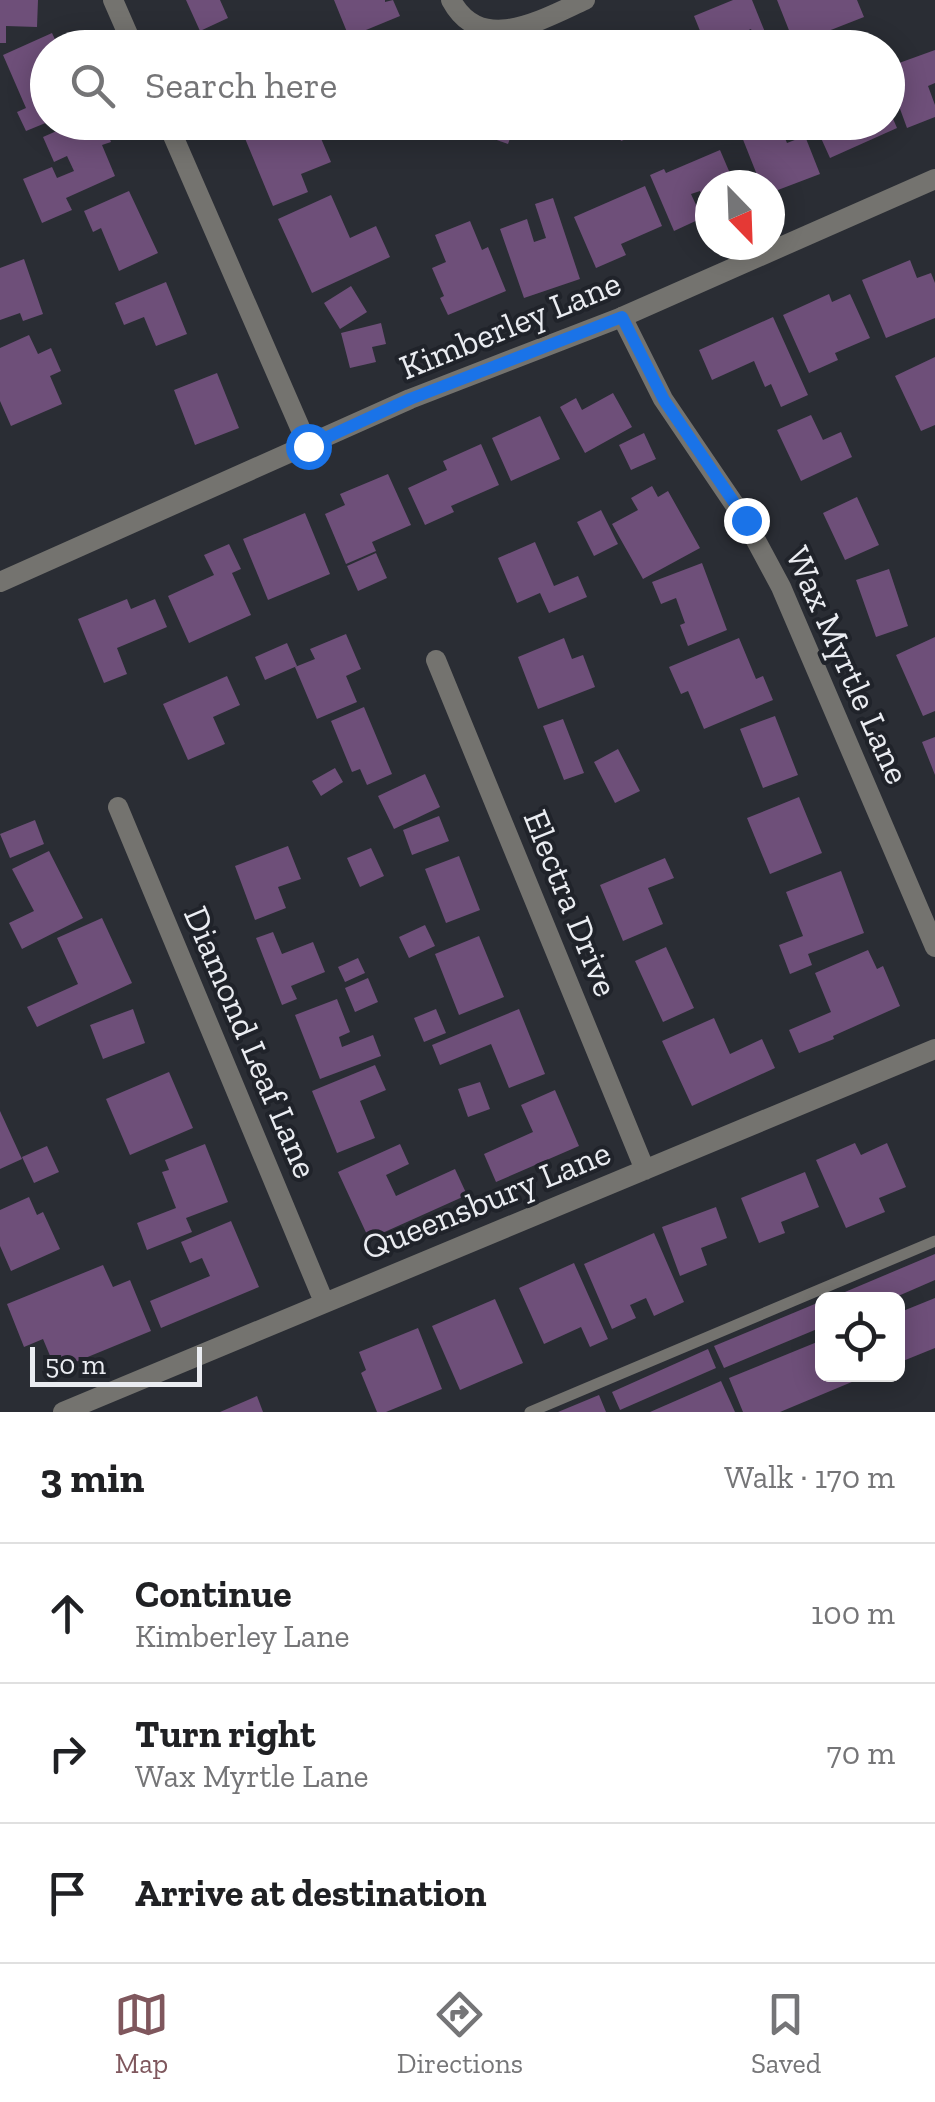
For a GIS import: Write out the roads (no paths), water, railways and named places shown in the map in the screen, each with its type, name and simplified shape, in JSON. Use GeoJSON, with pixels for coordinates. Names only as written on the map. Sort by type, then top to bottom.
{"type":"FeatureCollection","features":[{"type":"Feature","properties":{"kind":"street"},"geometry":{"type":"LineString","coordinates":[[113,0],[126,30]]}},
{"type":"Feature","properties":{"kind":"street"},"geometry":{"type":"LineString","coordinates":[[451,0],[473,25],[493,30]]}},
{"type":"Feature","properties":{"kind":"street"},"geometry":{"type":"LineString","coordinates":[[503,30],[526,26],[585,0]]}},
{"type":"Feature","properties":{"kind":"street"},"geometry":{"type":"LineString","coordinates":[[175,140],[308,446]]}},
{"type":"Feature","properties":{"kind":"street","name":"Kimberley Lane"},"geometry":{"type":"LineString","coordinates":[[0,582],[410,399],[622,317],[935,179]]}},
{"type":"Feature","properties":{"kind":"street","name":"Wax Myrtle Lane"},"geometry":{"type":"LineString","coordinates":[[622,317],[664,400],[746,520],[781,587],[935,947]]}},
{"type":"Feature","properties":{"kind":"street","name":"Electra Drive"},"geometry":{"type":"LineString","coordinates":[[436,660],[646,1170]]}},
{"type":"Feature","properties":{"kind":"street","name":"Diamond Leaf Lane"},"geometry":{"type":"LineString","coordinates":[[118,807],[324,1302]]}},
{"type":"Feature","properties":{"kind":"street","name":"Queensbury Lane"},"geometry":{"type":"LineString","coordinates":[[63,1412],[935,1049]]}},
{"type":"Feature","properties":{"kind":"lane"},"geometry":{"type":"LineString","coordinates":[[530,1412],[935,1242]]}}]}
